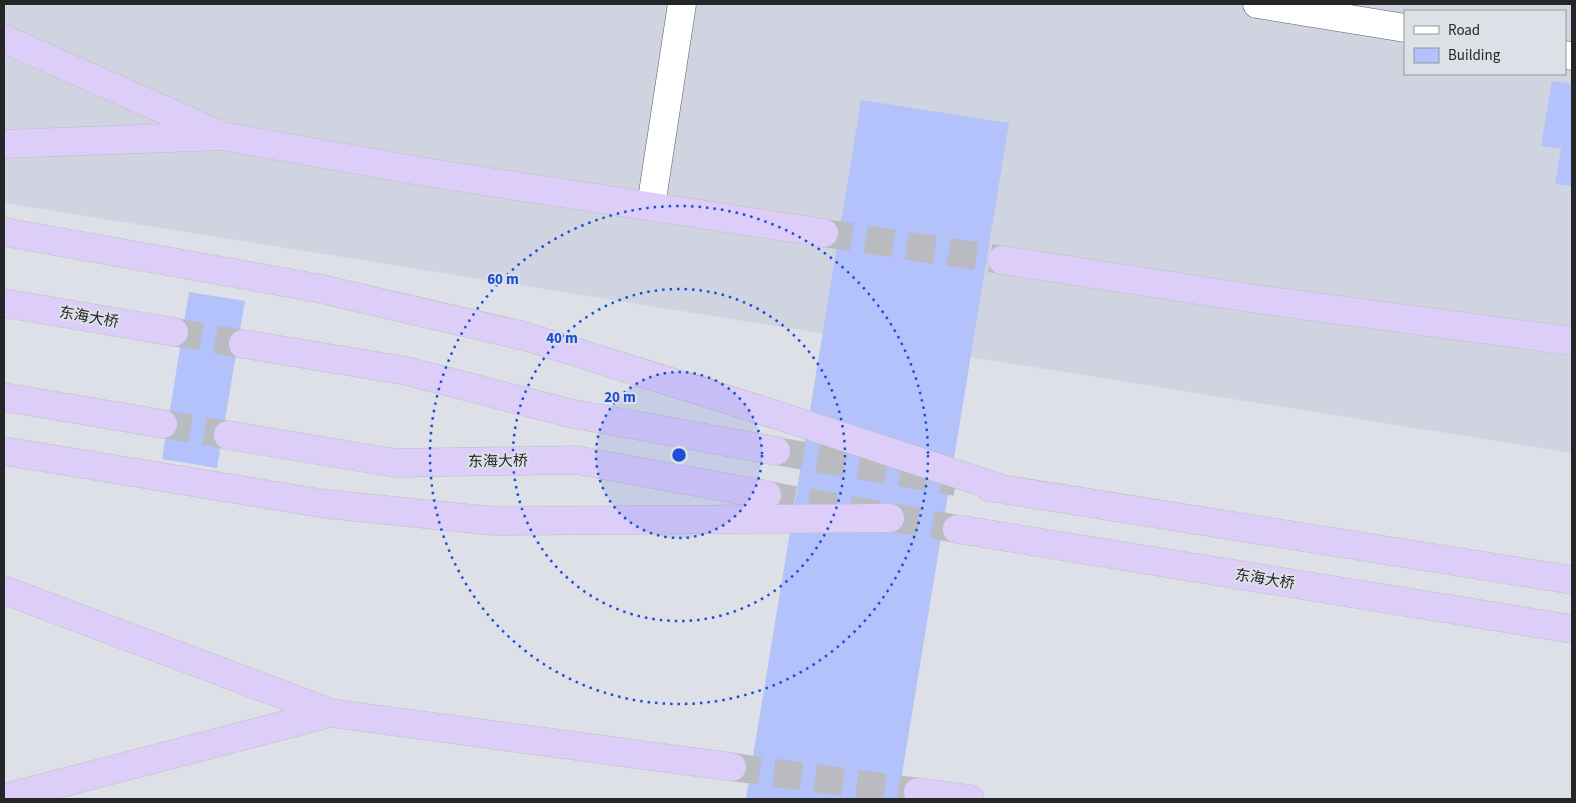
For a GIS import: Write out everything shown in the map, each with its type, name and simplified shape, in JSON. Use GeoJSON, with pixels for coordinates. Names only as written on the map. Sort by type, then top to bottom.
{"type":"FeatureCollection","features":[{"type":"Feature","properties":{"kind":"highway"},"geometry":{"type":"LineString","coordinates":[[4,39],[222,136]]}},
{"type":"Feature","properties":{"kind":"highway"},"geometry":{"type":"LineString","coordinates":[[4,144],[222,136],[431,173],[824,233]]}},
{"type":"Feature","properties":{"kind":"highway"},"geometry":{"type":"LineString","coordinates":[[4,232],[317,288],[524,336],[783,417],[1006,490]]}},
{"type":"Feature","properties":{"kind":"highway"},"geometry":{"type":"LineString","coordinates":[[1002,260],[1253,298],[1572,341]]}},
{"type":"Feature","properties":{"kind":"highway","name":"东海大桥"},"geometry":{"type":"LineString","coordinates":[[4,303],[174,332]]}},
{"type":"Feature","properties":{"kind":"highway"},"geometry":{"type":"LineString","coordinates":[[243,344],[407,371],[569,413],[776,451]]}},
{"type":"Feature","properties":{"kind":"highway"},"geometry":{"type":"LineString","coordinates":[[4,397],[163,424]]}},
{"type":"Feature","properties":{"kind":"highway","name":"东海大桥"},"geometry":{"type":"LineString","coordinates":[[228,435],[395,463],[576,460],[767,496]]}},
{"type":"Feature","properties":{"kind":"highway"},"geometry":{"type":"LineString","coordinates":[[4,451],[326,504],[494,522],[890,518]]}},
{"type":"Feature","properties":{"kind":"highway"},"geometry":{"type":"LineString","coordinates":[[967,484],[1572,580]]}},
{"type":"Feature","properties":{"kind":"highway","name":"东海大桥"},"geometry":{"type":"LineString","coordinates":[[957,529],[1572,629]]}},
{"type":"Feature","properties":{"kind":"highway"},"geometry":{"type":"LineString","coordinates":[[4,590],[331,713],[732,767]]}},
{"type":"Feature","properties":{"kind":"highway"},"geometry":{"type":"LineString","coordinates":[[4,798],[331,713]]}},
{"type":"Feature","properties":{"kind":"highway"},"geometry":{"type":"LineString","coordinates":[[918,792],[970,799]]}},
{"type":"Feature","properties":{"kind":"lane"},"geometry":{"type":"LineString","coordinates":[[651,206],[682,4]]}},
{"type":"Feature","properties":{"kind":"lane"},"geometry":{"type":"LineString","coordinates":[[1258,4],[1404,28]]}},
{"type":"Feature","properties":{"kind":"shaded area"},"geometry":{"type":"Polygon","coordinates":[[[4,4],[1572,4],[1572,453],[4,203],[4,4]]]}},
{"type":"Feature","properties":{"kind":"building"},"geometry":{"type":"Polygon","coordinates":[[[1552,81],[1572,84],[1572,186],[1555,184],[1561,149],[1541,146],[1552,81]]]}},
{"type":"Feature","properties":{"kind":"building"},"geometry":{"type":"Polygon","coordinates":[[[861,100],[1009,123],[898,799],[746,799],[861,100]]]}},
{"type":"Feature","properties":{"kind":"building"},"geometry":{"type":"Polygon","coordinates":[[[189,292],[245,301],[217,468],[162,459],[189,292]]]}},
{"type":"Feature","properties":{"kind":"tunnel"},"geometry":{"type":"LineString","coordinates":[[824,233],[1002,260]]}},
{"type":"Feature","properties":{"kind":"tunnel"},"geometry":{"type":"LineString","coordinates":[[174,332],[243,344]]}},
{"type":"Feature","properties":{"kind":"tunnel"},"geometry":{"type":"LineString","coordinates":[[163,424],[228,435]]}},
{"type":"Feature","properties":{"kind":"tunnel"},"geometry":{"type":"LineString","coordinates":[[776,451],[956,482]]}},
{"type":"Feature","properties":{"kind":"tunnel"},"geometry":{"type":"LineString","coordinates":[[767,495],[957,529]]}},
{"type":"Feature","properties":{"kind":"tunnel"},"geometry":{"type":"LineString","coordinates":[[732,767],[918,792]]}}]}
